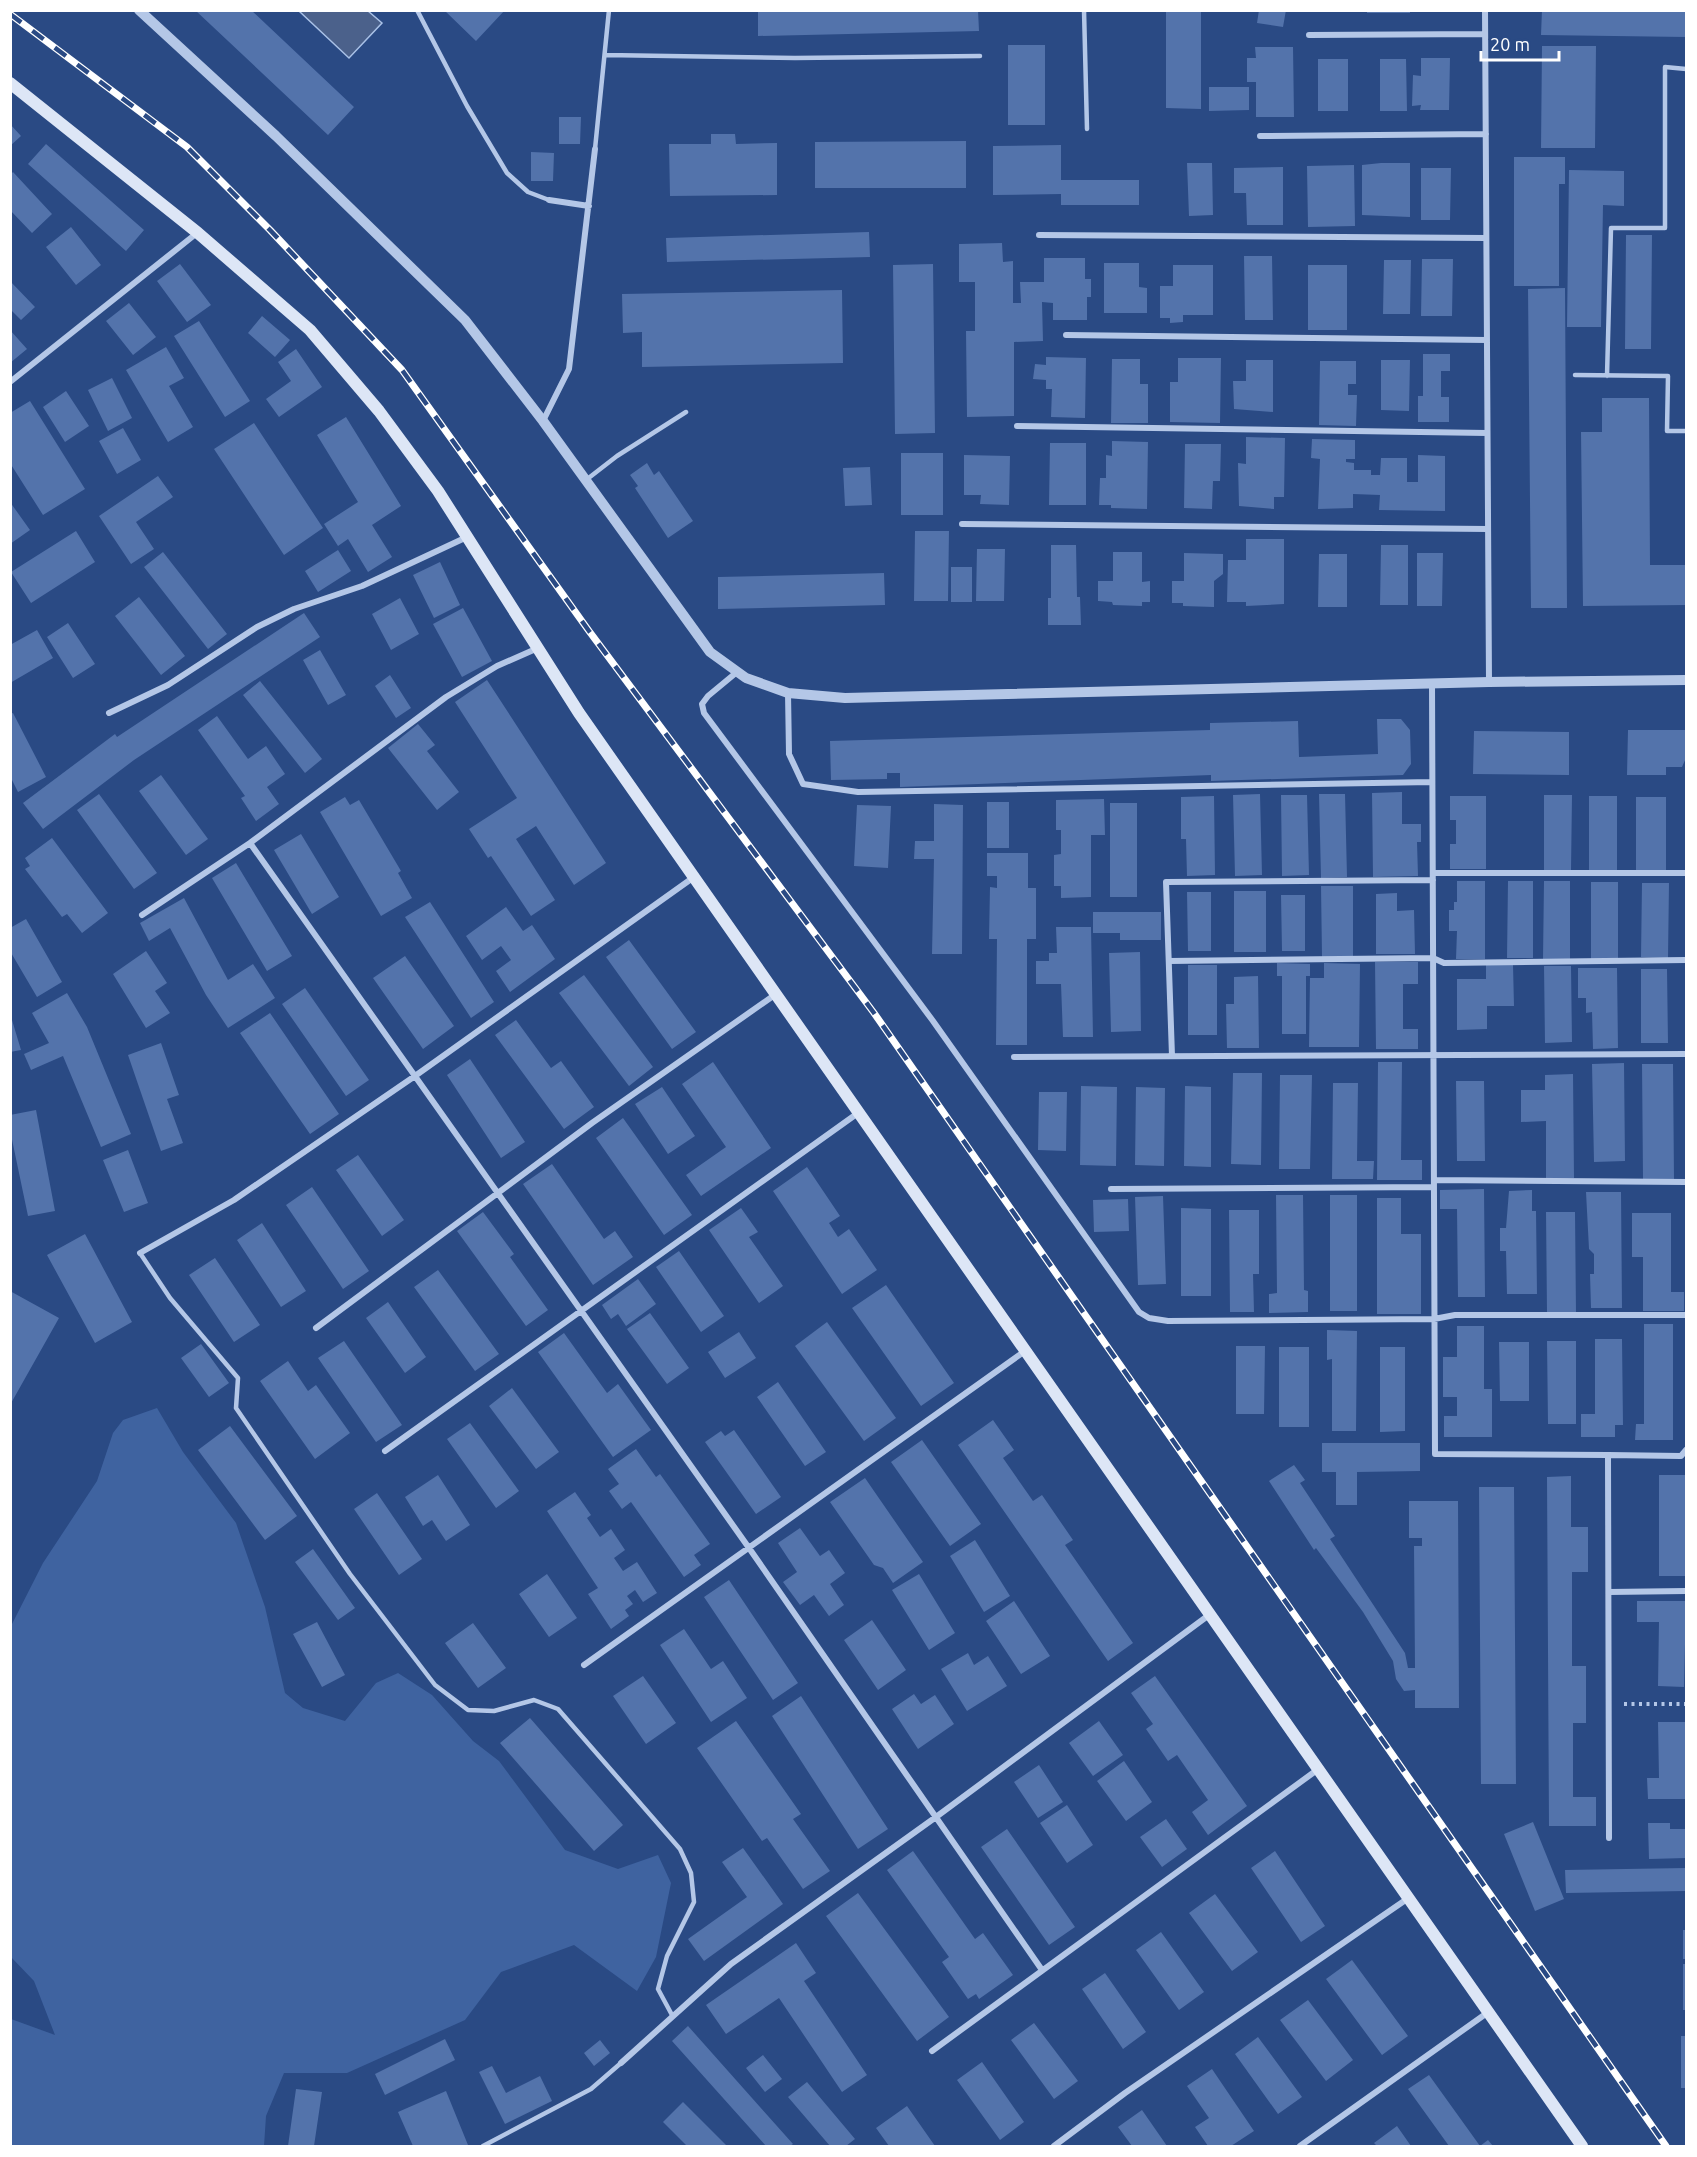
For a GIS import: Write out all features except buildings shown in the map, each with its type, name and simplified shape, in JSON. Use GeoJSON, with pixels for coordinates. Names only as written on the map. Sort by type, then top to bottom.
{"type":"FeatureCollection","features":[{"type":"Feature","properties":{"kind":"main road"},"geometry":{"type":"LineString","coordinates":[[10,83],[198,232],[310,330],[379,411],[438,491],[579,713],[1578,2145]]}},
{"type":"Feature","properties":{"kind":"street"},"geometry":{"type":"LineString","coordinates":[[139,10],[276,136],[465,320],[543,421],[710,652],[746,678],[788,693],[845,698],[1489,682],[1686,680]]}},
{"type":"Feature","properties":{"kind":"street"},"geometry":{"type":"LineString","coordinates":[[1485,10],[1489,682]]}},
{"type":"Feature","properties":{"kind":"street"},"geometry":{"type":"LineString","coordinates":[[1309,35],[1485,34]]}},
{"type":"Feature","properties":{"kind":"street"},"geometry":{"type":"LineString","coordinates":[[1260,136],[1486,134]]}},
{"type":"Feature","properties":{"kind":"street"},"geometry":{"type":"LineString","coordinates":[[543,421],[569,369],[595,149]]}},
{"type":"Feature","properties":{"kind":"street"},"geometry":{"type":"LineString","coordinates":[[549,200],[589,206]]}},
{"type":"Feature","properties":{"kind":"street"},"geometry":{"type":"LineString","coordinates":[[10,382],[198,232]]}},
{"type":"Feature","properties":{"kind":"street"},"geometry":{"type":"LineString","coordinates":[[1039,235],[1486,238]]}},
{"type":"Feature","properties":{"kind":"street"},"geometry":{"type":"LineString","coordinates":[[1066,335],[1487,340]]}},
{"type":"Feature","properties":{"kind":"street"},"geometry":{"type":"LineString","coordinates":[[1017,426],[1487,433]]}},
{"type":"Feature","properties":{"kind":"street"},"geometry":{"type":"LineString","coordinates":[[962,524],[1488,529]]}},
{"type":"Feature","properties":{"kind":"street"},"geometry":{"type":"LineString","coordinates":[[109,713],[168,685],[257,627],[294,609],[362,586],[467,537]]}},
{"type":"Feature","properties":{"kind":"street"},"geometry":{"type":"LineString","coordinates":[[142,915],[250,843],[446,697],[497,666],[538,648]]}},
{"type":"Feature","properties":{"kind":"street"},"geometry":{"type":"LineString","coordinates":[[736,672],[708,696],[702,704],[704,713],[933,1021],[1139,1312],[1149,1318],[1168,1322],[1434,1319],[1455,1316],[1686,1315]]}},
{"type":"Feature","properties":{"kind":"street"},"geometry":{"type":"LineString","coordinates":[[1432,684],[1435,1454],[1684,1456],[1686,1450]]}},
{"type":"Feature","properties":{"kind":"street"},"geometry":{"type":"LineString","coordinates":[[788,693],[789,754],[803,784],[858,792],[1432,782]]}},
{"type":"Feature","properties":{"kind":"street"},"geometry":{"type":"LineString","coordinates":[[250,843],[749,1548],[1042,1970]]}},
{"type":"Feature","properties":{"kind":"street"},"geometry":{"type":"LineString","coordinates":[[1172,1056],[1166,882],[1686,873]]}},
{"type":"Feature","properties":{"kind":"street"},"geometry":{"type":"LineString","coordinates":[[140,1253],[234,1200],[415,1076],[694,877]]}},
{"type":"Feature","properties":{"kind":"street"},"geometry":{"type":"LineString","coordinates":[[1169,961],[1433,958],[1444,963],[1686,960]]}},
{"type":"Feature","properties":{"kind":"street"},"geometry":{"type":"LineString","coordinates":[[316,1328],[498,1193],[776,994]]}},
{"type":"Feature","properties":{"kind":"street"},"geometry":{"type":"LineString","coordinates":[[1014,1057],[1686,1054]]}},
{"type":"Feature","properties":{"kind":"street"},"geometry":{"type":"LineString","coordinates":[[385,1451],[858,1113]]}},
{"type":"Feature","properties":{"kind":"street"},"geometry":{"type":"LineString","coordinates":[[1111,1189],[1434,1183],[1686,1182]]}},
{"type":"Feature","properties":{"kind":"street"},"geometry":{"type":"LineString","coordinates":[[584,1665],[1025,1351]]}},
{"type":"Feature","properties":{"kind":"street"},"geometry":{"type":"LineString","coordinates":[[1608,1455],[1608,1838]]}},
{"type":"Feature","properties":{"kind":"street"},"geometry":{"type":"LineString","coordinates":[[1608,1592],[1686,1591]]}},
{"type":"Feature","properties":{"kind":"street"},"geometry":{"type":"LineString","coordinates":[[621,2063],[731,1964],[936,1817],[1209,1615]]}},
{"type":"Feature","properties":{"kind":"street"},"geometry":{"type":"LineString","coordinates":[[932,2050],[1317,1770]]}},
{"type":"Feature","properties":{"kind":"street"},"geometry":{"type":"LineString","coordinates":[[1054,2146],[1125,2093],[1407,1899]]}},
{"type":"Feature","properties":{"kind":"street"},"geometry":{"type":"LineString","coordinates":[[1300,2146],[1487,2013]]}},
{"type":"Feature","properties":{"kind":"lane"},"geometry":{"type":"LineString","coordinates":[[417,10],[467,106],[507,172],[528,192],[549,200]]}},
{"type":"Feature","properties":{"kind":"lane"},"geometry":{"type":"LineString","coordinates":[[595,149],[609,10]]}},
{"type":"Feature","properties":{"kind":"lane"},"geometry":{"type":"LineString","coordinates":[[1084,10],[1088,129]]}},
{"type":"Feature","properties":{"kind":"lane"},"geometry":{"type":"LineString","coordinates":[[605,55],[795,58],[980,56]]}},
{"type":"Feature","properties":{"kind":"lane"},"geometry":{"type":"LineString","coordinates":[[1607,376],[1611,228],[1665,228],[1665,67],[1686,69]]}},
{"type":"Feature","properties":{"kind":"lane"},"geometry":{"type":"LineString","coordinates":[[1575,375],[1668,376],[1667,431],[1686,431]]}},
{"type":"Feature","properties":{"kind":"lane"},"geometry":{"type":"LineString","coordinates":[[586,480],[617,456],[686,412]]}},
{"type":"Feature","properties":{"kind":"lane"},"geometry":{"type":"LineString","coordinates":[[140,1253],[171,1298],[238,1378],[236,1408],[350,1574],[435,1685],[468,1710],[494,1711],[534,1700],[558,1709],[680,1850],[692,1873],[694,1902],[667,1956],[658,1989],[672,2015]]}},
{"type":"Feature","properties":{"kind":"lane"},"geometry":{"type":"LineString","coordinates":[[483,2146],[591,2089],[621,2063]]}},
{"type":"Feature","properties":{"kind":"path"},"geometry":{"type":"LineString","coordinates":[[1608,1704],[1686,1704]]}},
{"type":"Feature","properties":{"kind":"shaded area"},"geometry":{"type":"Polygon","coordinates":[[[299,11],[368,11],[382,23],[349,58],[299,11]]]}},
{"type":"Feature","properties":{"kind":"shaded area"},"geometry":{"type":"Polygon","coordinates":[[[157,1408],[183,1452],[236,1523],[265,1607],[285,1693],[303,1708],[345,1721],[376,1683],[398,1673],[432,1695],[473,1741],[499,1761],[565,1850],[618,1869],[658,1855],[671,1883],[656,1957],[637,1991],[574,1945],[501,1972],[465,2020],[347,2073],[284,2073],[266,2116],[264,2146],[11,2146],[11,2019],[55,2035],[34,1981],[11,1957],[11,1626],[43,1563],[97,1481],[113,1433],[123,1420],[157,1408]]]}},
{"type":"Feature","properties":{"kind":"railway"},"geometry":{"type":"LineString","coordinates":[[10,14],[187,147],[270,230],[402,370],[589,631],[874,1013],[1666,2146]]}}]}
